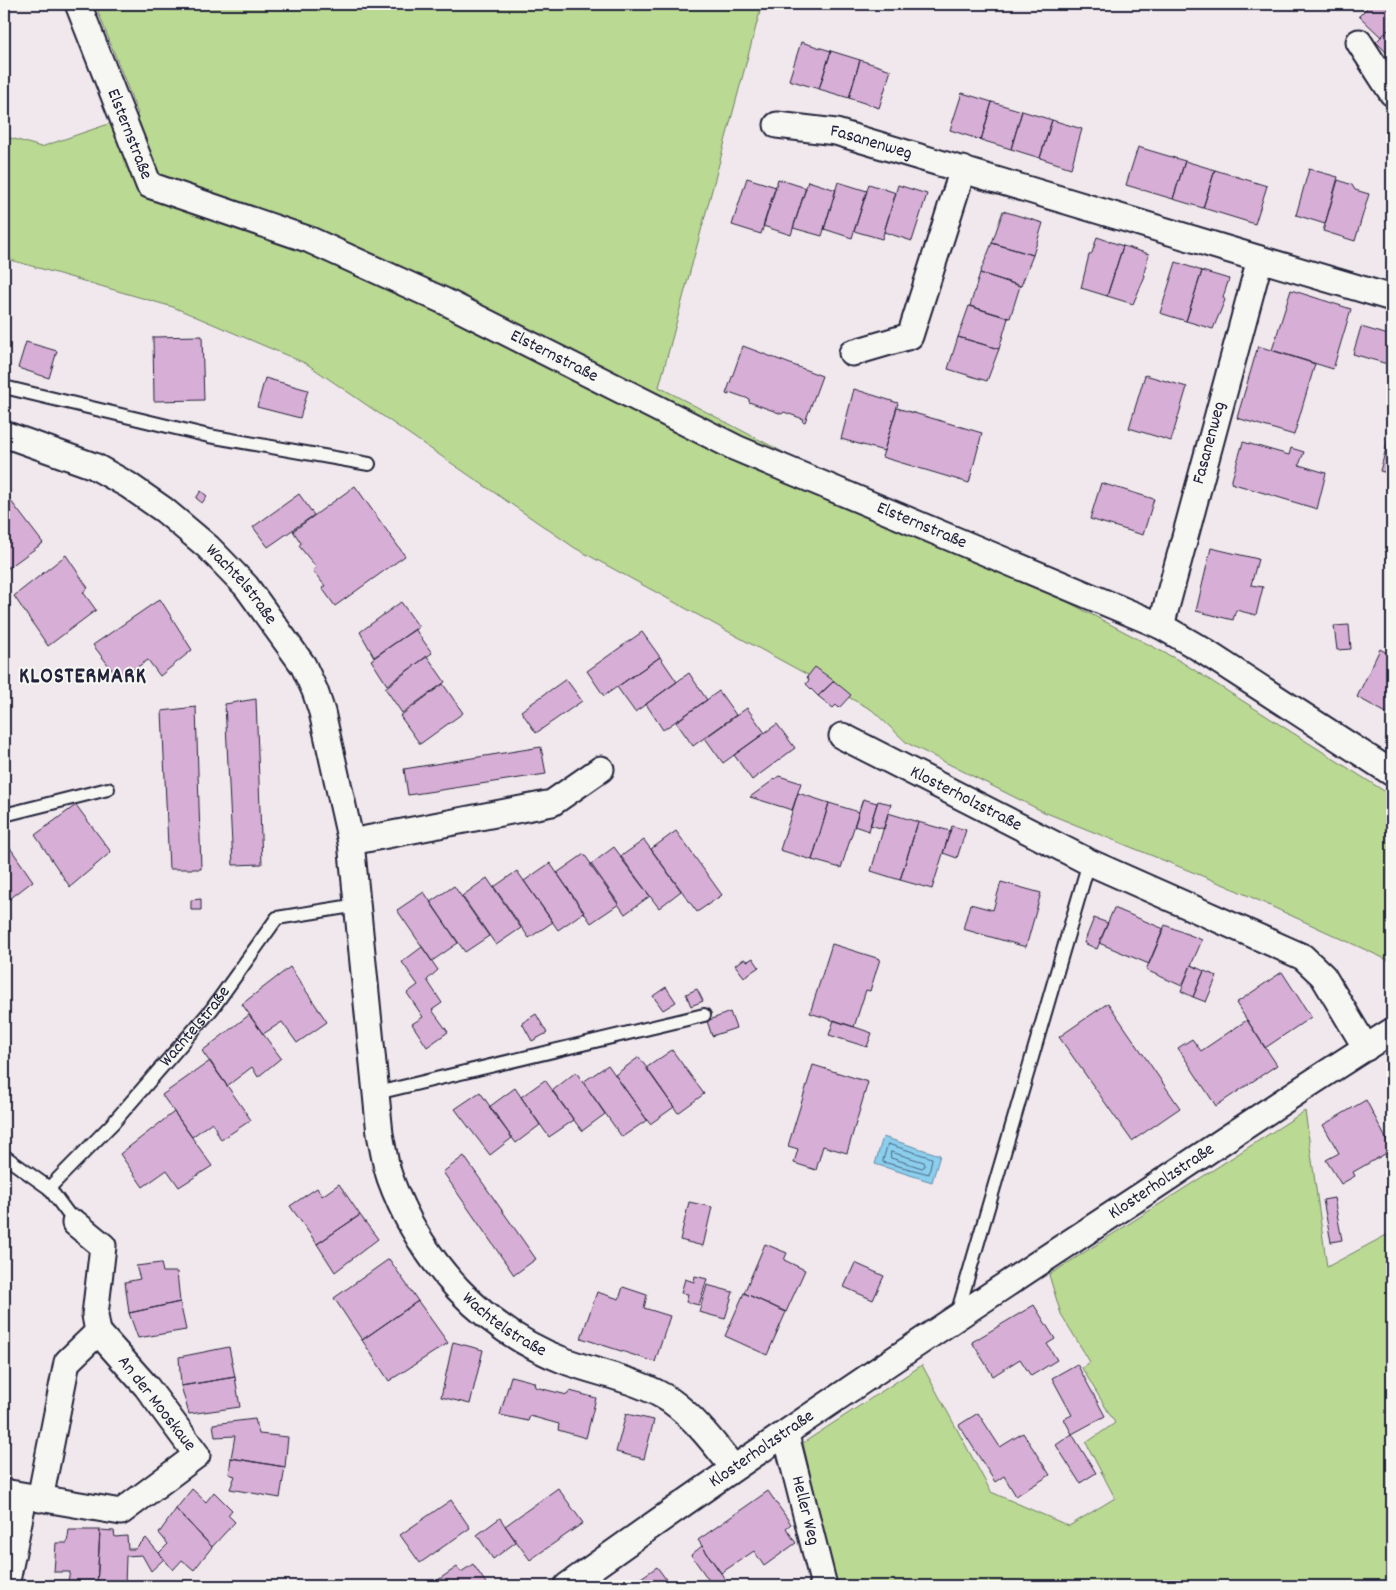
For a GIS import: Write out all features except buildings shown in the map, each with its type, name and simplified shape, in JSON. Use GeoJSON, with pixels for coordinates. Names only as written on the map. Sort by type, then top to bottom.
{"type":"FeatureCollection","features":[{"type":"Feature","properties":{"kind":"street","name":"Elsternstraße"},"geometry":{"type":"LineString","coordinates":[[78,4],[149,185],[310,240],[444,301],[736,448],[1160,626]]}},
{"type":"Feature","properties":{"kind":"street"},"geometry":{"type":"LineString","coordinates":[[1359,42],[1392,93]]}},
{"type":"Feature","properties":{"kind":"street","name":"Fasanenweg"},"geometry":{"type":"LineString","coordinates":[[777,125],[836,132],[1392,298]]}},
{"type":"Feature","properties":{"kind":"street"},"geometry":{"type":"LineString","coordinates":[[852,353],[910,336],[963,169]]}},
{"type":"Feature","properties":{"kind":"street","name":"Fasanenweg"},"geometry":{"type":"LineString","coordinates":[[1160,626],[1260,259]]}},
{"type":"Feature","properties":{"kind":"street","name":"Wachtelstraße"},"geometry":{"type":"LineString","coordinates":[[4,434],[94,466],[128,485],[164,510],[208,547],[246,586],[302,665],[315,691],[351,842],[380,1134],[390,1178],[430,1258],[462,1294],[508,1332],[535,1348],[566,1361],[643,1386],[670,1400],[692,1417],[733,1467]]}},
{"type":"Feature","properties":{"kind":"street"},"geometry":{"type":"LineString","coordinates":[[1160,626],[1199,648],[1392,773]]}},
{"type":"Feature","properties":{"kind":"street","name":"Klosterholzstraße"},"geometry":{"type":"LineString","coordinates":[[842,736],[1089,862],[1303,957],[1323,976],[1366,1048]]}},
{"type":"Feature","properties":{"kind":"street"},"geometry":{"type":"LineString","coordinates":[[351,842],[552,803],[601,769]]}},
{"type":"Feature","properties":{"kind":"street","name":"Klosterholzstraße"},"geometry":{"type":"LineString","coordinates":[[567,1586],[733,1467],[786,1435],[957,1316],[1392,1031]]}},
{"type":"Feature","properties":{"kind":"street"},"geometry":{"type":"LineString","coordinates":[[6,1586],[22,1496],[67,1362],[98,1332],[95,1315],[103,1246],[75,1223]]}},
{"type":"Feature","properties":{"kind":"street","name":"An der Mooskaue"},"geometry":{"type":"LineString","coordinates":[[22,1496],[121,1512],[197,1455],[146,1386],[98,1332]]}},
{"type":"Feature","properties":{"kind":"street","name":"Heller Weg"},"geometry":{"type":"LineString","coordinates":[[786,1435],[824,1586]]}},
{"type":"Feature","properties":{"kind":"lane"},"geometry":{"type":"LineString","coordinates":[[4,387],[209,436],[369,464]]}},
{"type":"Feature","properties":{"kind":"lane"},"geometry":{"type":"LineString","coordinates":[[4,815],[108,789]]}},
{"type":"Feature","properties":{"kind":"lane"},"geometry":{"type":"LineString","coordinates":[[957,1316],[1089,862]]}},
{"type":"Feature","properties":{"kind":"lane","name":"Wachtelstraße"},"geometry":{"type":"LineString","coordinates":[[49,1188],[113,1124],[212,1009],[277,918],[358,905]]}},
{"type":"Feature","properties":{"kind":"lane"},"geometry":{"type":"LineString","coordinates":[[377,1092],[704,1015]]}},
{"type":"Feature","properties":{"kind":"lane"},"geometry":{"type":"LineString","coordinates":[[4,1156],[49,1188],[75,1223]]}},
{"type":"Feature","properties":{"kind":"green space"},"geometry":{"type":"Polygon","coordinates":[[[95,4],[762,4],[659,387],[1180,661],[1392,796],[1392,962],[1227,886],[1044,812],[907,743],[872,710],[575,548],[307,364],[173,307],[4,258],[4,136],[41,147],[138,114],[95,4]]]}},
{"type":"Feature","properties":{"kind":"green space"},"geometry":{"type":"Polygon","coordinates":[[[1305,1111],[1327,1267],[1392,1232],[1392,1586],[836,1586],[803,1443],[922,1365],[991,1492],[1069,1526],[1115,1498],[1086,1443],[1115,1423],[1082,1368],[1090,1362],[1061,1314],[1049,1275],[1305,1111]]]}},
{"type":"Feature","properties":{"kind":"water"},"geometry":{"type":"Polygon","coordinates":[[[883,1137],[940,1155],[932,1182],[875,1164],[883,1137]]]}},
{"type":"Feature","properties":{"kind":"district","name":"KLOSTERMARK"},"geometry":{"type":"Point","coordinates":[83,677]}}]}
